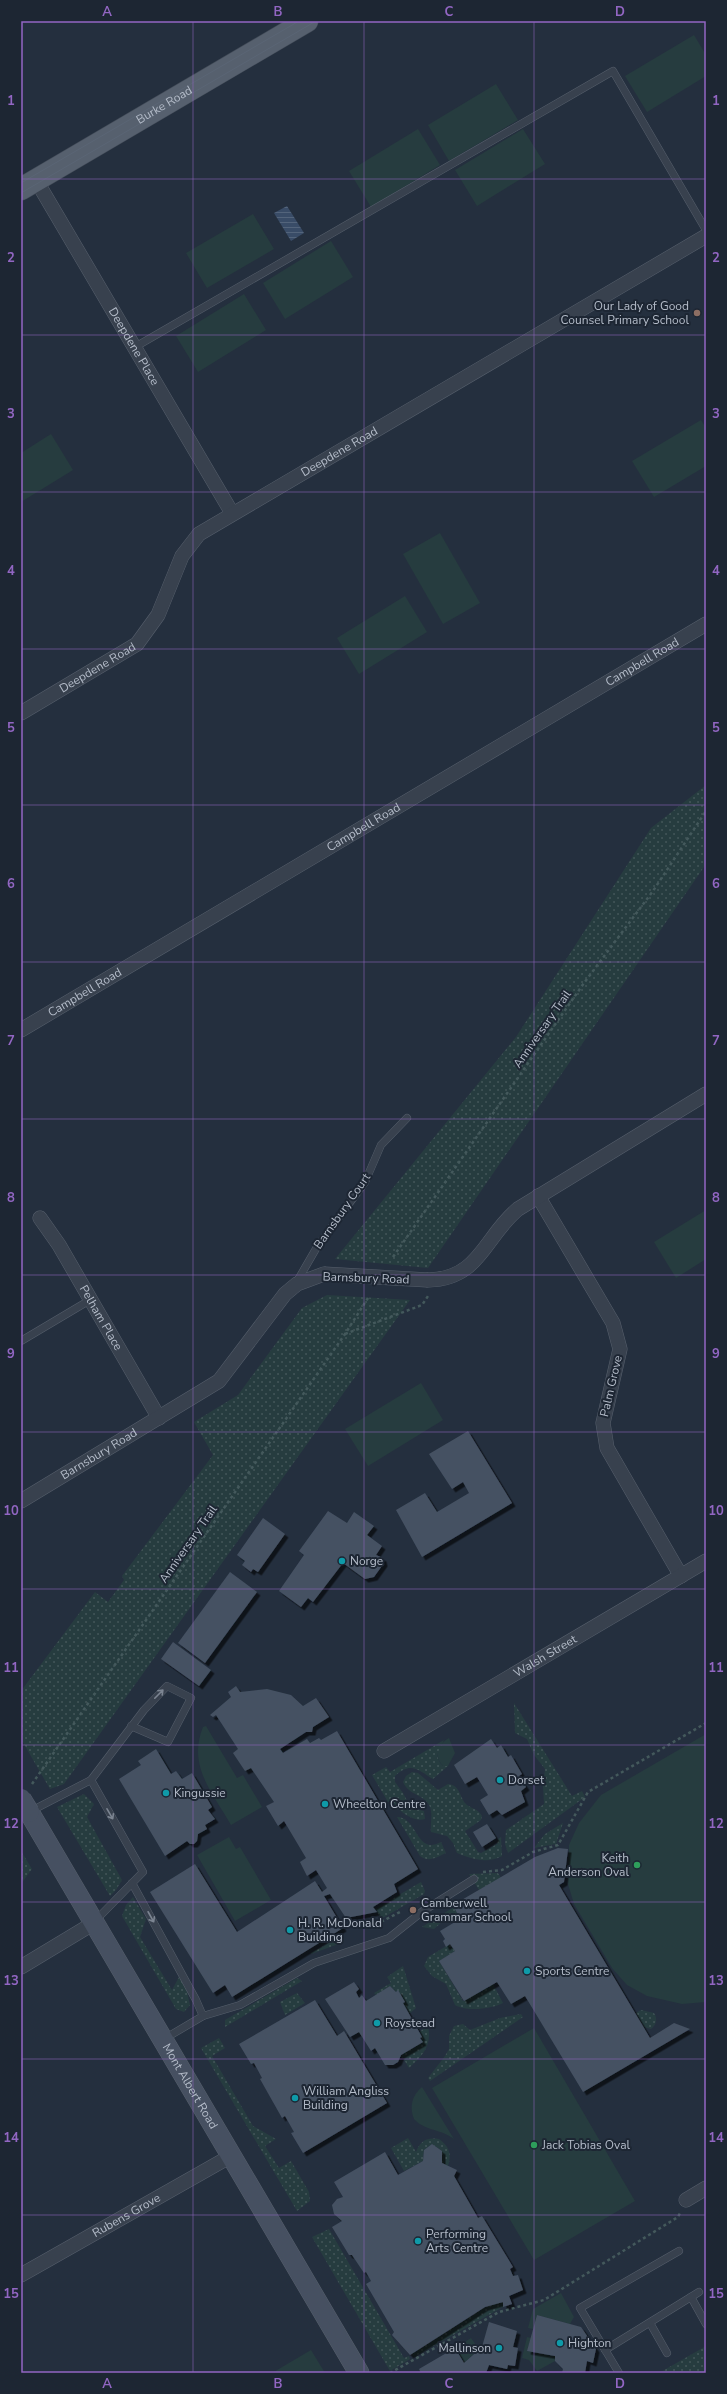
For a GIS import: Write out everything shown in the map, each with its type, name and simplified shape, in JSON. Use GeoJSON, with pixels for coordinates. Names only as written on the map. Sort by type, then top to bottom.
{"type":"FeatureCollection","features":[{"type":"Feature","properties":{"kind":"main road","name":"Burke Road"},"geometry":{"type":"LineString","coordinates":[[29,184],[307,21]]}},
{"type":"Feature","properties":{"kind":"main road","name":"Mont Albert Road"},"geometry":{"type":"LineString","coordinates":[[27,1799],[94,1923],[162,2041],[232,2156],[359,2373]]}},
{"type":"Feature","properties":{"kind":"street","name":"Deepdene Place"},"geometry":{"type":"LineString","coordinates":[[29,184],[135,347],[232,513]]}},
{"type":"Feature","properties":{"kind":"street","name":"Deepdene Road"},"geometry":{"type":"LineString","coordinates":[[21,713],[137,644],[158,615],[182,556],[199,534],[232,513],[706,236]]}},
{"type":"Feature","properties":{"kind":"street","name":"Campbell Road"},"geometry":{"type":"LineString","coordinates":[[21,1030],[706,624]]}},
{"type":"Feature","properties":{"kind":"street","name":"Barnsbury Road"},"geometry":{"type":"LineString","coordinates":[[21,1501],[212,1386],[225,1375],[277,1304],[294,1287],[310,1278],[324,1274],[428,1280],[453,1277],[469,1268],[507,1220],[538,1196],[706,1094]]}},
{"type":"Feature","properties":{"kind":"street","name":"Palm Grove"},"geometry":{"type":"LineString","coordinates":[[538,1196],[612,1323],[620,1349],[603,1423],[608,1448],[681,1576]]}},
{"type":"Feature","properties":{"kind":"street","name":"Pelham Place"},"geometry":{"type":"LineString","coordinates":[[40,1218],[59,1245],[159,1418]]}},
{"type":"Feature","properties":{"kind":"street","name":"Walsh Street"},"geometry":{"type":"LineString","coordinates":[[384,1751],[706,1561]]}},
{"type":"Feature","properties":{"kind":"street"},"geometry":{"type":"LineString","coordinates":[[21,1967],[94,1923]]}},
{"type":"Feature","properties":{"kind":"street","name":"Rubens Grove"},"geometry":{"type":"LineString","coordinates":[[21,2275],[232,2156]]}},
{"type":"Feature","properties":{"kind":"street"},"geometry":{"type":"LineString","coordinates":[[686,2200],[706,2188]]}},
{"type":"Feature","properties":{"kind":"lane"},"geometry":{"type":"LineString","coordinates":[[135,347],[613,71],[706,230]]}},
{"type":"Feature","properties":{"kind":"lane","name":"Barnsbury Court"},"geometry":{"type":"LineString","coordinates":[[294,1287],[300,1272],[364,1182],[381,1145],[407,1118]]}},
{"type":"Feature","properties":{"kind":"lane"},"geometry":{"type":"LineString","coordinates":[[21,1341],[90,1300]]}},
{"type":"Feature","properties":{"kind":"lane"},"geometry":{"type":"LineString","coordinates":[[27,1799],[90,1780],[132,1725],[167,1686],[191,1698],[168,1742],[132,1725]]}},
{"type":"Feature","properties":{"kind":"lane"},"geometry":{"type":"LineString","coordinates":[[90,1780],[143,1872],[94,1923]]}},
{"type":"Feature","properties":{"kind":"lane"},"geometry":{"type":"LineString","coordinates":[[162,2041],[203,2016],[240,2005],[314,1963],[389,1938],[423,1911],[474,1879]]}},
{"type":"Feature","properties":{"kind":"lane"},"geometry":{"type":"LineString","coordinates":[[132,1883],[196,2000],[203,2016]]}},
{"type":"Feature","properties":{"kind":"lane"},"geometry":{"type":"LineString","coordinates":[[619,2373],[580,2308],[679,2251]]}},
{"type":"Feature","properties":{"kind":"lane"},"geometry":{"type":"LineString","coordinates":[[605,2350],[699,2292]]}},
{"type":"Feature","properties":{"kind":"lane"},"geometry":{"type":"LineString","coordinates":[[691,2298],[706,2324]]}},
{"type":"Feature","properties":{"kind":"lane"},"geometry":{"type":"LineString","coordinates":[[650,2323],[667,2352]]}},
{"type":"Feature","properties":{"kind":"path","name":"Anniversary Trail"},"geometry":{"type":"LineString","coordinates":[[393,1257],[584,984],[653,891],[706,811]]}},
{"type":"Feature","properties":{"kind":"path","name":"Anniversary Trail"},"geometry":{"type":"LineString","coordinates":[[27,1799],[345,1334],[368,1298]]}},
{"type":"Feature","properties":{"kind":"path"},"geometry":{"type":"LineString","coordinates":[[345,1334],[422,1305]]}},
{"type":"Feature","properties":{"kind":"path"},"geometry":{"type":"LineString","coordinates":[[478,1872],[502,1870],[533,1852],[558,1845],[588,1792],[706,1723]]}},
{"type":"Feature","properties":{"kind":"path"},"geometry":{"type":"LineString","coordinates":[[389,1938],[375,1925],[401,1911]]}},
{"type":"Feature","properties":{"kind":"path"},"geometry":{"type":"LineString","coordinates":[[390,2373],[499,2312],[544,2300],[678,2217],[686,2200]]}},
{"type":"Feature","properties":{"kind":"green space"},"geometry":{"type":"Polygon","coordinates":[[[694,35],[706,55],[706,76],[647,112],[625,76],[694,35]]]}},
{"type":"Feature","properties":{"kind":"green space"},"geometry":{"type":"Polygon","coordinates":[[[496,84],[518,120],[449,161],[428,125],[496,84]]]}},
{"type":"Feature","properties":{"kind":"green space"},"geometry":{"type":"Polygon","coordinates":[[[418,129],[440,165],[371,207],[349,171],[418,129]]]}},
{"type":"Feature","properties":{"kind":"green space"},"geometry":{"type":"Polygon","coordinates":[[[523,129],[545,164],[477,206],[455,170],[523,129]]]}},
{"type":"Feature","properties":{"kind":"green space"},"geometry":{"type":"Polygon","coordinates":[[[253,214],[274,249],[207,288],[186,253],[253,214]]]}},
{"type":"Feature","properties":{"kind":"green space"},"geometry":{"type":"Polygon","coordinates":[[[331,241],[353,277],[285,319],[263,283],[331,241]]]}},
{"type":"Feature","properties":{"kind":"green space"},"geometry":{"type":"Polygon","coordinates":[[[244,294],[266,330],[198,372],[176,336],[244,294]]]}},
{"type":"Feature","properties":{"kind":"green space"},"geometry":{"type":"Polygon","coordinates":[[[701,420],[706,428],[706,466],[654,497],[632,461],[701,420]]]}},
{"type":"Feature","properties":{"kind":"green space"},"geometry":{"type":"Polygon","coordinates":[[[51,434],[73,470],[21,502],[21,453],[51,434]]]}},
{"type":"Feature","properties":{"kind":"green space"},"geometry":{"type":"Polygon","coordinates":[[[440,533],[480,603],[443,624],[403,554],[440,533]]]}},
{"type":"Feature","properties":{"kind":"green space"},"geometry":{"type":"Polygon","coordinates":[[[405,596],[427,632],[359,674],[337,638],[405,596]]]}},
{"type":"Feature","properties":{"kind":"green space"},"geometry":{"type":"Polygon","coordinates":[[[706,785],[706,864],[428,1268],[335,1259],[516,1037],[651,828],[706,785]]]}},
{"type":"Feature","properties":{"kind":"green space"},"geometry":{"type":"Polygon","coordinates":[[[706,1210],[706,1259],[676,1278],[654,1242],[706,1210]]]}},
{"type":"Feature","properties":{"kind":"green space"},"geometry":{"type":"Polygon","coordinates":[[[327,1295],[410,1300],[64,1784],[50,1789],[21,1739],[21,1691],[95,1592],[108,1602],[124,1580],[122,1576],[213,1455],[194,1422],[238,1395],[302,1308],[327,1295]]]}},
{"type":"Feature","properties":{"kind":"green space"},"geometry":{"type":"Polygon","coordinates":[[[421,1383],[443,1420],[368,1466],[345,1429],[421,1383]]]}},
{"type":"Feature","properties":{"kind":"green space"},"geometry":{"type":"Polygon","coordinates":[[[514,1703],[572,1796],[582,1791],[585,1797],[508,1853],[505,1844],[506,1830],[544,1804],[543,1786],[545,1769],[534,1755],[527,1739],[515,1733],[514,1703]]]}},
{"type":"Feature","properties":{"kind":"green space"},"geometry":{"type":"Polygon","coordinates":[[[206,1726],[237,1778],[243,1775],[262,1807],[231,1825],[204,1779],[200,1767],[198,1754],[199,1741],[203,1727],[206,1726]]]}},
{"type":"Feature","properties":{"kind":"green space","name":"Keith Anderson Oval"},"geometry":{"type":"Polygon","coordinates":[[[706,1734],[706,2002],[682,2004],[647,1996],[627,1985],[612,1968],[574,1904],[568,1884],[569,1845],[579,1823],[601,1795],[706,1734]]]}},
{"type":"Feature","properties":{"kind":"green space"},"geometry":{"type":"Polygon","coordinates":[[[449,1738],[455,1753],[448,1766],[443,1766],[438,1758],[438,1750],[449,1738]]]}},
{"type":"Feature","properties":{"kind":"green space"},"geometry":{"type":"Polygon","coordinates":[[[444,1740],[438,1753],[438,1759],[443,1766],[448,1766],[433,1779],[414,1768],[401,1771],[395,1776],[395,1782],[411,1808],[424,1811],[425,1819],[421,1820],[407,1816],[394,1803],[388,1802],[372,1775],[386,1767],[390,1772],[444,1740]]]}},
{"type":"Feature","properties":{"kind":"green space"},"geometry":{"type":"Polygon","coordinates":[[[412,1772],[418,1773],[438,1790],[448,1784],[458,1789],[464,1802],[477,1810],[482,1816],[481,1820],[465,1831],[478,1852],[481,1853],[497,1844],[498,1839],[501,1837],[502,1856],[491,1860],[480,1860],[468,1857],[457,1853],[453,1843],[447,1836],[431,1832],[431,1813],[428,1803],[409,1790],[403,1782],[406,1776],[412,1772]]]}},
{"type":"Feature","properties":{"kind":"green space"},"geometry":{"type":"Polygon","coordinates":[[[84,1794],[94,1804],[87,1817],[122,1880],[110,1896],[57,1807],[84,1794]]]}},
{"type":"Feature","properties":{"kind":"green space"},"geometry":{"type":"Polygon","coordinates":[[[397,1817],[404,1819],[409,1823],[427,1844],[433,1845],[441,1842],[446,1853],[430,1859],[420,1856],[397,1817]]]}},
{"type":"Feature","properties":{"kind":"green space"},"geometry":{"type":"Polygon","coordinates":[[[563,1823],[556,1844],[534,1848],[545,1834],[563,1823]]]}},
{"type":"Feature","properties":{"kind":"green space"},"geometry":{"type":"Polygon","coordinates":[[[229,1837],[236,1849],[240,1847],[271,1900],[235,1921],[197,1855],[229,1837]]]}},
{"type":"Feature","properties":{"kind":"green space"},"geometry":{"type":"Polygon","coordinates":[[[21,1851],[32,1869],[21,1884],[21,1851]]]}},
{"type":"Feature","properties":{"kind":"green space"},"geometry":{"type":"Polygon","coordinates":[[[498,1873],[501,1878],[479,1890],[469,1874],[498,1873]]]}},
{"type":"Feature","properties":{"kind":"green space"},"geometry":{"type":"Polygon","coordinates":[[[421,1882],[425,1891],[424,1894],[381,1919],[375,1909],[421,1882]]]}},
{"type":"Feature","properties":{"kind":"green space"},"geometry":{"type":"Polygon","coordinates":[[[133,1897],[146,1919],[140,1937],[172,1990],[179,1977],[186,1987],[190,2005],[184,2012],[176,2009],[122,1916],[126,1905],[133,1897]]]}},
{"type":"Feature","properties":{"kind":"green space"},"geometry":{"type":"Polygon","coordinates":[[[454,1907],[460,1919],[449,1916],[434,1929],[422,1927],[454,1907]]]}},
{"type":"Feature","properties":{"kind":"green space"},"geometry":{"type":"Polygon","coordinates":[[[343,1935],[344,1942],[311,1954],[311,1953],[343,1935]]]}},
{"type":"Feature","properties":{"kind":"green space"},"geometry":{"type":"Polygon","coordinates":[[[450,1944],[455,1951],[439,1961],[463,2001],[493,1984],[503,2003],[492,2007],[479,2009],[455,2005],[446,1984],[432,1976],[424,1966],[428,1957],[450,1944]]]}},
{"type":"Feature","properties":{"kind":"green space"},"geometry":{"type":"Polygon","coordinates":[[[403,1966],[416,2008],[409,2014],[403,2003],[405,2002],[398,1991],[396,1992],[390,1986],[376,1995],[374,1993],[391,1983],[387,1977],[403,1966]]]}},
{"type":"Feature","properties":{"kind":"green space"},"geometry":{"type":"Polygon","coordinates":[[[297,1978],[302,1981],[225,2027],[225,2020],[297,1978]]]}},
{"type":"Feature","properties":{"kind":"green space"},"geometry":{"type":"Polygon","coordinates":[[[297,1993],[305,2003],[285,2015],[280,2002],[297,1993]]]}},
{"type":"Feature","properties":{"kind":"green space"},"geometry":{"type":"Polygon","coordinates":[[[641,2010],[654,2013],[656,2022],[651,2029],[644,2027],[637,2015],[636,2013],[641,2010]]]}},
{"type":"Feature","properties":{"kind":"green space"},"geometry":{"type":"Polygon","coordinates":[[[521,2014],[523,2017],[430,2081],[428,2078],[449,2049],[449,2036],[454,2026],[463,2024],[470,2030],[500,2018],[521,2014]]]}},
{"type":"Feature","properties":{"kind":"green space"},"geometry":{"type":"Polygon","coordinates":[[[428,2026],[429,2039],[425,2050],[409,2068],[401,2055],[423,2042],[419,2032],[428,2026]]]}},
{"type":"Feature","properties":{"kind":"green space","name":"Jack Tobias Oval"},"geometry":{"type":"Polygon","coordinates":[[[534,2028],[635,2201],[534,2260],[432,2088],[534,2028]]]}},
{"type":"Feature","properties":{"kind":"green space"},"geometry":{"type":"Polygon","coordinates":[[[219,2038],[225,2048],[212,2056],[253,2126],[276,2139],[265,2146],[279,2168],[291,2161],[309,2192],[310,2201],[297,2211],[201,2048],[219,2038]]]}},
{"type":"Feature","properties":{"kind":"green space"},"geometry":{"type":"Polygon","coordinates":[[[422,2087],[454,2139],[444,2133],[423,2126],[414,2119],[412,2115],[412,2102],[422,2087]]]}},
{"type":"Feature","properties":{"kind":"green space"},"geometry":{"type":"Polygon","coordinates":[[[408,2138],[416,2152],[424,2141],[428,2139],[439,2139],[445,2144],[450,2154],[448,2166],[442,2163],[442,2151],[432,2144],[424,2150],[423,2161],[404,2171],[391,2148],[408,2138]]]}},
{"type":"Feature","properties":{"kind":"green space"},"geometry":{"type":"Polygon","coordinates":[[[329,2229],[404,2358],[409,2356],[410,2359],[390,2371],[312,2237],[329,2229]]]}},
{"type":"Feature","properties":{"kind":"green space"},"geometry":{"type":"Polygon","coordinates":[[[561,2293],[574,2317],[570,2324],[537,2315],[533,2329],[528,2328],[533,2309],[561,2293]]]}},
{"type":"Feature","properties":{"kind":"green space"},"geometry":{"type":"Polygon","coordinates":[[[503,2302],[503,2307],[414,2357],[412,2354],[485,2307],[503,2302]]]}},
{"type":"Feature","properties":{"kind":"green space"},"geometry":{"type":"Polygon","coordinates":[[[527,2337],[531,2338],[527,2351],[555,2356],[555,2361],[537,2371],[529,2360],[522,2358],[527,2337]]]}},
{"type":"Feature","properties":{"kind":"green space"},"geometry":{"type":"Polygon","coordinates":[[[471,2338],[479,2349],[464,2363],[455,2348],[471,2338]]]}},
{"type":"Feature","properties":{"kind":"green space"},"geometry":{"type":"Polygon","coordinates":[[[706,2346],[706,2373],[659,2373],[706,2346]]]}},
{"type":"Feature","properties":{"kind":"green space"},"geometry":{"type":"Polygon","coordinates":[[[311,2350],[325,2373],[272,2373],[311,2350]]]}},
{"type":"Feature","properties":{"kind":"water"},"geometry":{"type":"Polygon","coordinates":[[[287,206],[304,233],[291,241],[274,213],[287,206]]]}},
{"type":"Feature","properties":{"kind":"building"},"geometry":{"type":"Polygon","coordinates":[[[468,1431],[512,1503],[422,1557],[396,1510],[425,1493],[437,1512],[469,1493],[463,1482],[452,1489],[429,1454],[468,1431]]]}},
{"type":"Feature","properties":{"kind":"building","name":"Norge"},"geometry":{"type":"Polygon","coordinates":[[[328,1511],[347,1523],[354,1512],[374,1526],[367,1535],[382,1546],[376,1555],[383,1558],[384,1563],[374,1577],[365,1579],[343,1563],[313,1602],[308,1598],[301,1607],[279,1591],[304,1555],[299,1551],[328,1511]]]}},
{"type":"Feature","properties":{"kind":"building"},"geometry":{"type":"Polygon","coordinates":[[[263,1518],[285,1534],[258,1572],[253,1569],[251,1572],[242,1565],[245,1561],[237,1555],[263,1518]]]}},
{"type":"Feature","properties":{"kind":"building"},"geometry":{"type":"Polygon","coordinates":[[[230,1572],[257,1592],[205,1663],[178,1643],[230,1572]]]}},
{"type":"Feature","properties":{"kind":"building"},"geometry":{"type":"Polygon","coordinates":[[[173,1642],[211,1670],[199,1686],[161,1659],[173,1642]]]}},
{"type":"Feature","properties":{"kind":"building","name":"Wheelton Centre"},"geometry":{"type":"Polygon","coordinates":[[[236,1686],[240,1692],[267,1689],[291,1695],[303,1706],[316,1698],[329,1717],[313,1727],[312,1732],[306,1732],[280,1749],[283,1753],[307,1739],[310,1743],[319,1738],[321,1740],[337,1731],[418,1869],[394,1884],[397,1892],[373,1907],[377,1912],[346,1918],[330,1894],[324,1896],[343,1928],[232,1997],[225,1985],[213,1993],[150,1892],[195,1864],[237,1932],[315,1881],[322,1892],[327,1888],[316,1870],[307,1876],[300,1862],[306,1858],[284,1821],[278,1826],[266,1806],[274,1802],[251,1768],[245,1771],[233,1753],[238,1749],[216,1715],[213,1717],[210,1715],[231,1697],[228,1692],[236,1686]]]}},
{"type":"Feature","properties":{"kind":"building","name":"Dorset"},"geometry":{"type":"Polygon","coordinates":[[[491,1739],[497,1748],[501,1745],[508,1757],[511,1755],[522,1774],[519,1776],[526,1787],[521,1791],[525,1802],[502,1815],[497,1810],[489,1815],[480,1800],[488,1795],[477,1777],[465,1784],[454,1765],[491,1739]]]}},
{"type":"Feature","properties":{"kind":"building","name":"Kingussie"},"geometry":{"type":"Polygon","coordinates":[[[156,1749],[171,1774],[176,1771],[182,1779],[192,1773],[212,1807],[208,1810],[215,1819],[205,1825],[207,1829],[198,1834],[197,1841],[194,1844],[190,1844],[187,1841],[165,1856],[119,1779],[141,1765],[138,1761],[156,1749]]]}},
{"type":"Feature","properties":{"kind":"building"},"geometry":{"type":"Polygon","coordinates":[[[487,1824],[496,1838],[482,1847],[473,1832],[487,1824]]]}},
{"type":"Feature","properties":{"kind":"building","name":"Sports Centre"},"geometry":{"type":"Polygon","coordinates":[[[558,1848],[568,1849],[564,1882],[559,1885],[650,2038],[674,2023],[690,2029],[583,2092],[525,1996],[511,2004],[497,1982],[464,2001],[439,1961],[455,1951],[450,1944],[446,1947],[443,1941],[445,1939],[440,1931],[460,1919],[453,1905],[535,1857],[558,1848]]]}},
{"type":"Feature","properties":{"kind":"building","name":"Roystead"},"geometry":{"type":"Polygon","coordinates":[[[354,1982],[359,1989],[356,1992],[359,1998],[362,1995],[366,2001],[390,1986],[396,1992],[398,1990],[405,2002],[403,2003],[422,2037],[420,2038],[423,2042],[401,2055],[398,2062],[393,2065],[385,2065],[375,2048],[371,2051],[359,2032],[350,2037],[325,1999],[354,1982]]]}},
{"type":"Feature","properties":{"kind":"building"},"geometry":{"type":"Polygon","coordinates":[[[315,2000],[337,2036],[344,2031],[387,2103],[303,2153],[291,2133],[294,2132],[285,2116],[282,2118],[260,2079],[262,2078],[254,2063],[251,2064],[239,2044],[315,2000]]]}},
{"type":"Feature","properties":{"kind":"building","name":"Performing Arts Centre"},"geometry":{"type":"Polygon","coordinates":[[[432,2144],[442,2151],[442,2163],[457,2170],[454,2176],[478,2218],[482,2216],[513,2267],[510,2269],[513,2276],[518,2275],[523,2290],[509,2296],[512,2304],[503,2307],[503,2302],[485,2307],[410,2355],[392,2335],[394,2332],[366,2284],[371,2281],[366,2272],[364,2273],[352,2255],[349,2255],[332,2227],[342,2221],[334,2214],[332,2205],[337,2199],[343,2197],[334,2182],[385,2152],[398,2175],[423,2161],[424,2150],[432,2144]]]}},
{"type":"Feature","properties":{"kind":"building","name":"Highton"},"geometry":{"type":"Polygon","coordinates":[[[537,2315],[581,2327],[596,2349],[593,2363],[587,2361],[585,2373],[562,2373],[563,2369],[555,2361],[555,2356],[527,2351],[537,2315]]]}},
{"type":"Feature","properties":{"kind":"building","name":"Mallinson"},"geometry":{"type":"Polygon","coordinates":[[[489,2322],[517,2331],[513,2347],[518,2348],[515,2366],[508,2365],[507,2369],[489,2365],[486,2373],[421,2373],[419,2369],[455,2348],[464,2363],[482,2347],[489,2322]]]}},
{"type":"Feature","properties":{"kind":"tram line"},"geometry":{"type":"LineString","coordinates":[[21,183],[299,21]]}},
{"type":"Feature","properties":{"kind":"tram line"},"geometry":{"type":"LineString","coordinates":[[21,193],[316,21]]}},
{"type":"Feature","properties":{"kind":"place","name":"Our Lady of Good Counsel Primary School"},"geometry":{"type":"Point","coordinates":[697,313]}},
{"type":"Feature","properties":{"kind":"place","name":"Norge"},"geometry":{"type":"Point","coordinates":[342,1561]}},
{"type":"Feature","properties":{"kind":"place","name":"Dorset"},"geometry":{"type":"Point","coordinates":[500,1780]}},
{"type":"Feature","properties":{"kind":"place","name":"Kingussie"},"geometry":{"type":"Point","coordinates":[166,1793]}},
{"type":"Feature","properties":{"kind":"place","name":"Wheelton Centre"},"geometry":{"type":"Point","coordinates":[325,1804]}},
{"type":"Feature","properties":{"kind":"place","name":"Keith Anderson Oval"},"geometry":{"type":"Point","coordinates":[637,1865]}},
{"type":"Feature","properties":{"kind":"place","name":"Camberwell Grammar School"},"geometry":{"type":"Point","coordinates":[413,1910]}},
{"type":"Feature","properties":{"kind":"place","name":"H. R. McDonald Building"},"geometry":{"type":"Point","coordinates":[290,1930]}},
{"type":"Feature","properties":{"kind":"place","name":"Sports Centre"},"geometry":{"type":"Point","coordinates":[527,1971]}},
{"type":"Feature","properties":{"kind":"place","name":"Roystead"},"geometry":{"type":"Point","coordinates":[377,2023]}},
{"type":"Feature","properties":{"kind":"place","name":"William Angliss Building"},"geometry":{"type":"Point","coordinates":[295,2098]}},
{"type":"Feature","properties":{"kind":"place","name":"Jack Tobias Oval"},"geometry":{"type":"Point","coordinates":[534,2145]}},
{"type":"Feature","properties":{"kind":"place","name":"Performing Arts Centre"},"geometry":{"type":"Point","coordinates":[418,2241]}},
{"type":"Feature","properties":{"kind":"place","name":"Highton"},"geometry":{"type":"Point","coordinates":[560,2343]}},
{"type":"Feature","properties":{"kind":"place","name":"Mallinson"},"geometry":{"type":"Point","coordinates":[499,2348]}}]}
